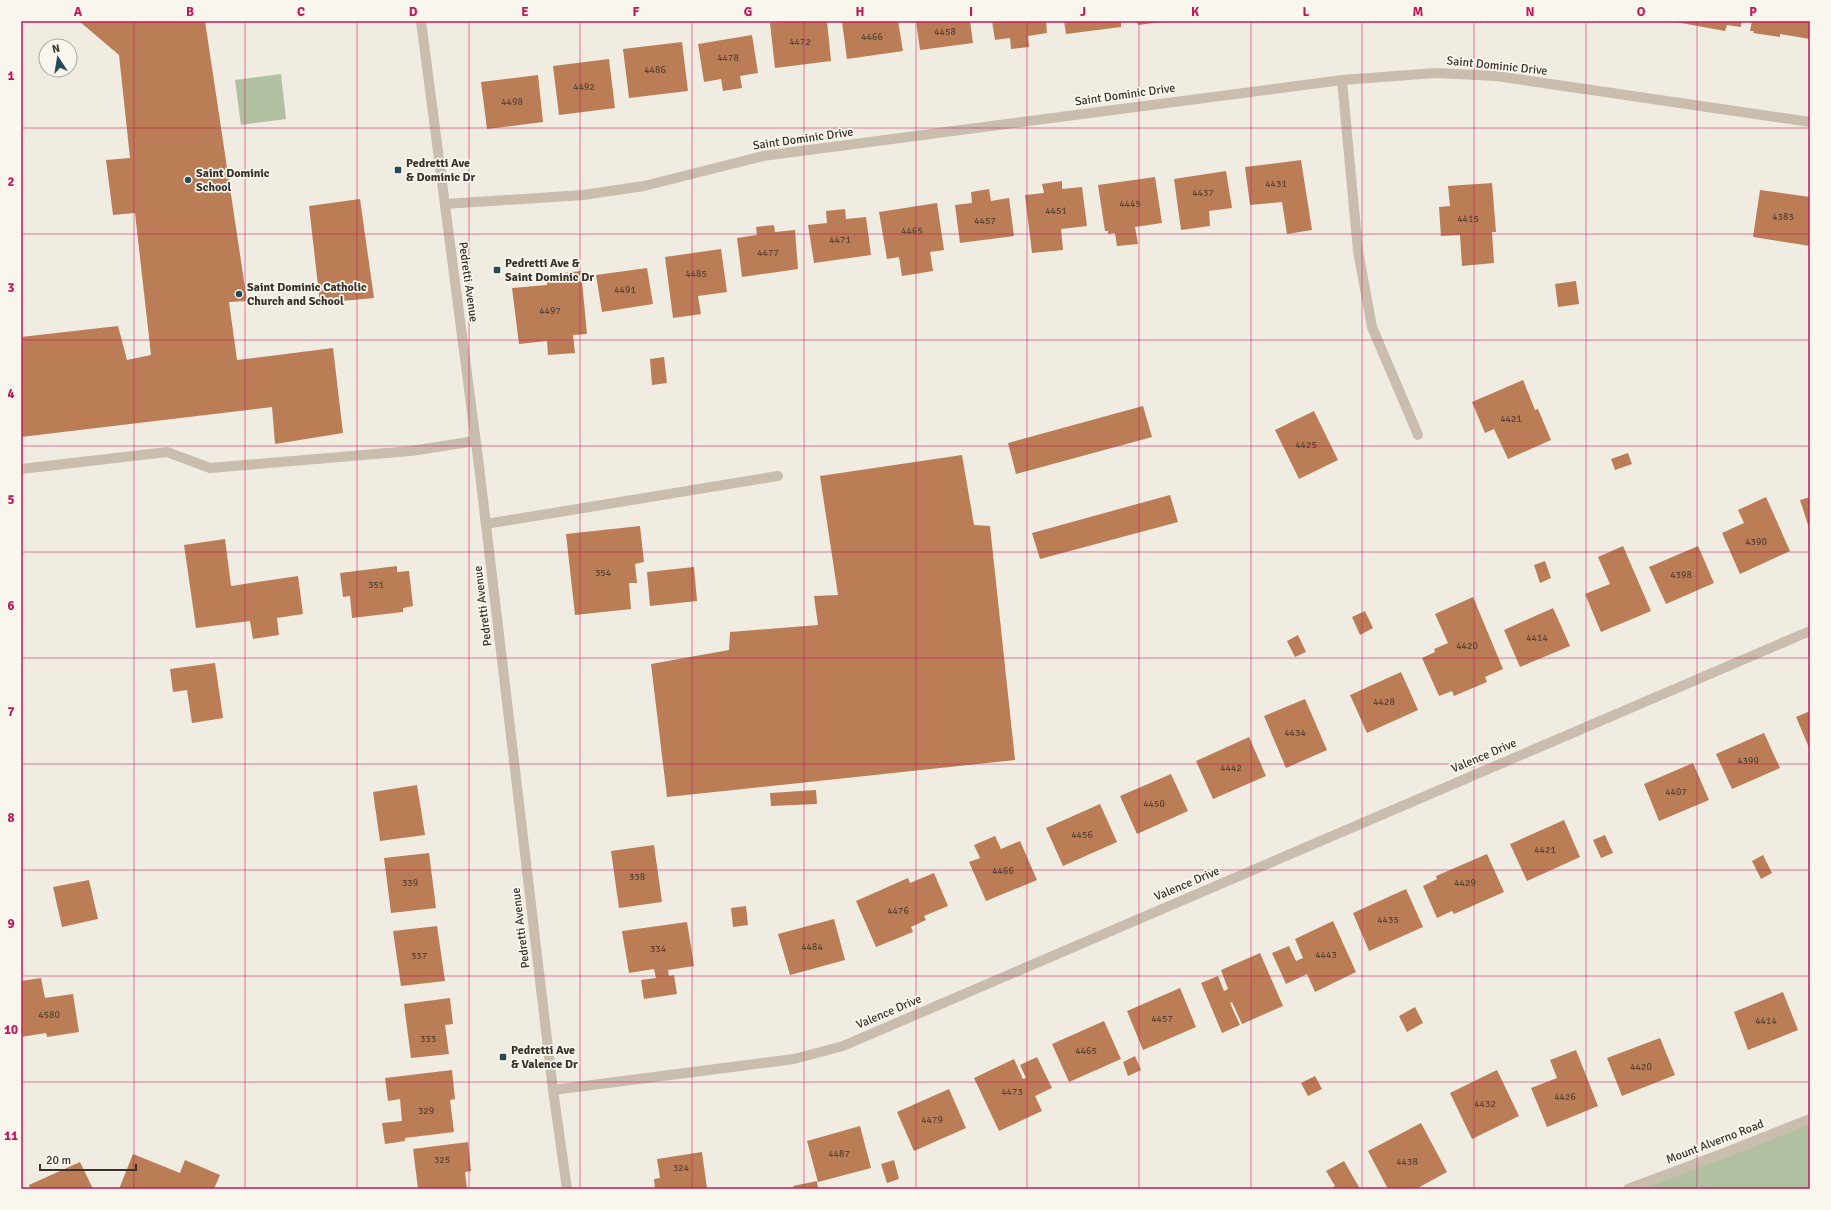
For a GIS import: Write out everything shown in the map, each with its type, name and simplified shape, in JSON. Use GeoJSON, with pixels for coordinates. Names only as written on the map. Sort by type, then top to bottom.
{"type":"FeatureCollection","features":[{"type":"Feature","properties":{"kind":"street","name":"Pedretti Avenue"},"geometry":{"type":"LineString","coordinates":[[421,21],[486,524],[567,1189]]}},
{"type":"Feature","properties":{"kind":"street","name":"Saint Dominic Drive"},"geometry":{"type":"LineString","coordinates":[[445,204],[584,195],[644,186],[763,156],[1342,80],[1436,73],[1496,76],[1810,122]]}},
{"type":"Feature","properties":{"kind":"street"},"geometry":{"type":"LineString","coordinates":[[1342,80],[1358,251],[1372,327],[1418,435]]}},
{"type":"Feature","properties":{"kind":"street"},"geometry":{"type":"LineString","coordinates":[[21,469],[167,452],[210,468],[410,451],[475,441]]}},
{"type":"Feature","properties":{"kind":"street"},"geometry":{"type":"LineString","coordinates":[[486,524],[778,476]]}},
{"type":"Feature","properties":{"kind":"street","name":"Valence Drive"},"geometry":{"type":"LineString","coordinates":[[554,1090],[794,1059],[843,1046],[1810,631]]}},
{"type":"Feature","properties":{"kind":"street","name":"Mount Alverno Road"},"geometry":{"type":"LineString","coordinates":[[1628,1189],[1810,1119]]}},
{"type":"Feature","properties":{"kind":"green space"},"geometry":{"type":"Polygon","coordinates":[[[281,74],[286,119],[241,125],[235,80],[281,74]]]}},
{"type":"Feature","properties":{"kind":"green space"},"geometry":{"type":"Polygon","coordinates":[[[1810,1119],[1810,1189],[1628,1189],[1810,1119]]]}},
{"type":"Feature","properties":{"kind":"building"},"geometry":{"type":"Polygon","coordinates":[[[79,21],[205,21],[247,301],[229,302],[237,360],[333,348],[343,433],[275,444],[272,407],[21,437],[21,337],[118,326],[127,360],[151,355],[135,213],[113,215],[106,160],[130,158],[119,55],[79,21]]]}},
{"type":"Feature","properties":{"kind":"building"},"geometry":{"type":"Polygon","coordinates":[[[827,21],[831,61],[775,68],[770,23],[827,21]]]}},
{"type":"Feature","properties":{"kind":"building"},"geometry":{"type":"Polygon","coordinates":[[[898,21],[903,51],[847,59],[842,22],[898,21]]]}},
{"type":"Feature","properties":{"kind":"building"},"geometry":{"type":"Polygon","coordinates":[[[916,21],[970,21],[973,43],[920,50],[916,21]]]}},
{"type":"Feature","properties":{"kind":"building"},"geometry":{"type":"Polygon","coordinates":[[[992,21],[1046,21],[1047,33],[1028,36],[1029,47],[1011,49],[1010,38],[995,40],[992,21]]]}},
{"type":"Feature","properties":{"kind":"building"},"geometry":{"type":"Polygon","coordinates":[[[1064,21],[1121,21],[1121,27],[1066,34],[1064,21]]]}},
{"type":"Feature","properties":{"kind":"building"},"geometry":{"type":"Polygon","coordinates":[[[1137,21],[1162,21],[1162,22],[1138,25],[1137,21]]]}},
{"type":"Feature","properties":{"kind":"building"},"geometry":{"type":"Polygon","coordinates":[[[1670,21],[1741,21],[1741,27],[1727,25],[1725,31],[1670,21]]]}},
{"type":"Feature","properties":{"kind":"building"},"geometry":{"type":"Polygon","coordinates":[[[1752,21],[1810,21],[1810,39],[1780,34],[1780,37],[1753,33],[1754,31],[1750,31],[1752,21]]]}},
{"type":"Feature","properties":{"kind":"building"},"geometry":{"type":"Polygon","coordinates":[[[752,35],[758,73],[740,76],[742,88],[723,91],[721,79],[704,82],[698,44],[752,35]]]}},
{"type":"Feature","properties":{"kind":"building"},"geometry":{"type":"Polygon","coordinates":[[[682,42],[688,91],[629,98],[623,49],[682,42]]]}},
{"type":"Feature","properties":{"kind":"building"},"geometry":{"type":"Polygon","coordinates":[[[609,59],[615,108],[559,115],[553,66],[609,59]]]}},
{"type":"Feature","properties":{"kind":"building"},"geometry":{"type":"Polygon","coordinates":[[[538,75],[543,122],[487,129],[481,82],[538,75]]]}},
{"type":"Feature","properties":{"kind":"building"},"geometry":{"type":"Polygon","coordinates":[[[1301,160],[1312,230],[1287,234],[1282,202],[1250,205],[1245,167],[1301,160]]]}},
{"type":"Feature","properties":{"kind":"building"},"geometry":{"type":"Polygon","coordinates":[[[1226,171],[1232,208],[1209,211],[1210,226],[1181,230],[1174,179],[1226,171]]]}},
{"type":"Feature","properties":{"kind":"building"},"geometry":{"type":"Polygon","coordinates":[[[1155,177],[1162,223],[1135,227],[1138,244],[1117,246],[1115,233],[1108,234],[1108,231],[1105,231],[1098,185],[1155,177]]]}},
{"type":"Feature","properties":{"kind":"building"},"geometry":{"type":"Polygon","coordinates":[[[1062,181],[1062,189],[1082,187],[1087,226],[1061,229],[1063,250],[1032,253],[1025,195],[1044,193],[1042,184],[1062,181]]]}},
{"type":"Feature","properties":{"kind":"building"},"geometry":{"type":"Polygon","coordinates":[[[1492,183],[1496,232],[1492,232],[1494,263],[1462,266],[1460,235],[1441,236],[1439,207],[1450,206],[1448,186],[1492,183]]]}},
{"type":"Feature","properties":{"kind":"building"},"geometry":{"type":"Polygon","coordinates":[[[989,189],[991,201],[1009,198],[1014,236],[960,243],[955,205],[972,203],[971,192],[989,189]]]}},
{"type":"Feature","properties":{"kind":"building"},"geometry":{"type":"Polygon","coordinates":[[[1760,190],[1810,197],[1810,246],[1753,237],[1760,190]]]}},
{"type":"Feature","properties":{"kind":"building"},"geometry":{"type":"Polygon","coordinates":[[[360,199],[374,298],[320,303],[309,206],[360,199]]]}},
{"type":"Feature","properties":{"kind":"building"},"geometry":{"type":"Polygon","coordinates":[[[937,203],[944,250],[930,252],[933,271],[902,276],[899,257],[887,259],[879,212],[937,203]]]}},
{"type":"Feature","properties":{"kind":"building"},"geometry":{"type":"Polygon","coordinates":[[[845,209],[846,219],[866,217],[871,255],[814,263],[808,225],[827,223],[826,211],[845,209]]]}},
{"type":"Feature","properties":{"kind":"building"},"geometry":{"type":"Polygon","coordinates":[[[774,225],[775,232],[795,230],[798,269],[742,277],[737,238],[757,235],[756,227],[774,225]]]}},
{"type":"Feature","properties":{"kind":"building"},"geometry":{"type":"Polygon","coordinates":[[[721,249],[727,292],[698,296],[701,314],[673,318],[665,257],[721,249]]]}},
{"type":"Feature","properties":{"kind":"building"},"geometry":{"type":"Polygon","coordinates":[[[647,268],[653,304],[602,312],[596,275],[647,268]]]}},
{"type":"Feature","properties":{"kind":"building"},"geometry":{"type":"Polygon","coordinates":[[[581,271],[587,334],[573,335],[575,353],[548,355],[547,341],[519,344],[512,288],[547,285],[546,275],[581,271]]]}},
{"type":"Feature","properties":{"kind":"building"},"geometry":{"type":"Polygon","coordinates":[[[1576,281],[1579,304],[1558,307],[1555,284],[1576,281]]]}},
{"type":"Feature","properties":{"kind":"building"},"geometry":{"type":"Polygon","coordinates":[[[664,357],[667,383],[652,385],[650,359],[664,357]]]}},
{"type":"Feature","properties":{"kind":"building"},"geometry":{"type":"Polygon","coordinates":[[[1523,380],[1535,410],[1538,409],[1551,440],[1508,459],[1494,429],[1485,433],[1472,402],[1523,380]]]}},
{"type":"Feature","properties":{"kind":"building"},"geometry":{"type":"Polygon","coordinates":[[[1143,406],[1152,437],[1016,474],[1008,443],[1143,406]]]}},
{"type":"Feature","properties":{"kind":"building"},"geometry":{"type":"Polygon","coordinates":[[[1314,411],[1338,460],[1299,479],[1275,430],[1314,411]]]}},
{"type":"Feature","properties":{"kind":"building"},"geometry":{"type":"Polygon","coordinates":[[[1628,453],[1632,464],[1615,470],[1611,459],[1628,453]]]}},
{"type":"Feature","properties":{"kind":"building"},"geometry":{"type":"Polygon","coordinates":[[[962,455],[974,525],[990,526],[1015,760],[667,797],[651,664],[729,650],[730,632],[818,625],[814,596],[838,595],[820,476],[962,455]]]}},
{"type":"Feature","properties":{"kind":"building"},"geometry":{"type":"Polygon","coordinates":[[[1170,495],[1178,522],[1040,559],[1032,533],[1170,495]]]}},
{"type":"Feature","properties":{"kind":"building"},"geometry":{"type":"Polygon","coordinates":[[[1766,497],[1790,551],[1740,574],[1722,533],[1744,523],[1738,510],[1766,497]]]}},
{"type":"Feature","properties":{"kind":"building"},"geometry":{"type":"Polygon","coordinates":[[[1810,497],[1810,531],[1800,500],[1810,497]]]}},
{"type":"Feature","properties":{"kind":"building"},"geometry":{"type":"Polygon","coordinates":[[[640,526],[644,562],[635,564],[637,583],[629,583],[631,609],[575,615],[566,534],[640,526]]]}},
{"type":"Feature","properties":{"kind":"building"},"geometry":{"type":"Polygon","coordinates":[[[225,539],[231,586],[298,576],[303,614],[277,618],[279,635],[253,639],[250,621],[196,628],[184,545],[225,539]]]}},
{"type":"Feature","properties":{"kind":"building"},"geometry":{"type":"Polygon","coordinates":[[[1623,546],[1651,611],[1601,632],[1585,594],[1610,584],[1598,557],[1623,546]]]}},
{"type":"Feature","properties":{"kind":"building"},"geometry":{"type":"Polygon","coordinates":[[[1698,546],[1714,583],[1666,604],[1649,567],[1698,546]]]}},
{"type":"Feature","properties":{"kind":"building"},"geometry":{"type":"Polygon","coordinates":[[[1545,561],[1551,578],[1540,583],[1534,565],[1545,561]]]}},
{"type":"Feature","properties":{"kind":"building"},"geometry":{"type":"Polygon","coordinates":[[[397,566],[397,572],[409,571],[413,606],[403,608],[403,612],[352,618],[350,596],[343,597],[340,573],[397,566]]]}},
{"type":"Feature","properties":{"kind":"building"},"geometry":{"type":"Polygon","coordinates":[[[694,567],[697,601],[650,606],[647,572],[694,567]]]}},
{"type":"Feature","properties":{"kind":"building"},"geometry":{"type":"Polygon","coordinates":[[[1473,597],[1503,669],[1485,677],[1487,682],[1454,696],[1452,691],[1439,696],[1422,658],[1435,652],[1434,649],[1448,643],[1435,614],[1473,597]]]}},
{"type":"Feature","properties":{"kind":"building"},"geometry":{"type":"Polygon","coordinates":[[[1553,608],[1570,646],[1520,667],[1504,630],[1553,608]]]}},
{"type":"Feature","properties":{"kind":"building"},"geometry":{"type":"Polygon","coordinates":[[[1365,611],[1373,628],[1360,635],[1352,617],[1365,611]]]}},
{"type":"Feature","properties":{"kind":"building"},"geometry":{"type":"Polygon","coordinates":[[[1298,635],[1306,652],[1295,657],[1287,641],[1298,635]]]}},
{"type":"Feature","properties":{"kind":"building"},"geometry":{"type":"Polygon","coordinates":[[[215,663],[223,718],[192,723],[187,690],[173,692],[170,669],[215,663]]]}},
{"type":"Feature","properties":{"kind":"building"},"geometry":{"type":"Polygon","coordinates":[[[1401,672],[1418,710],[1367,733],[1350,695],[1401,672]]]}},
{"type":"Feature","properties":{"kind":"building"},"geometry":{"type":"Polygon","coordinates":[[[1305,699],[1327,750],[1286,768],[1264,716],[1305,699]]]}},
{"type":"Feature","properties":{"kind":"building"},"geometry":{"type":"Polygon","coordinates":[[[1810,711],[1810,750],[1796,717],[1810,711]]]}},
{"type":"Feature","properties":{"kind":"building"},"geometry":{"type":"Polygon","coordinates":[[[1764,733],[1780,768],[1732,789],[1716,754],[1764,733]]]}},
{"type":"Feature","properties":{"kind":"building"},"geometry":{"type":"Polygon","coordinates":[[[1249,737],[1266,776],[1213,799],[1196,761],[1249,737]]]}},
{"type":"Feature","properties":{"kind":"building"},"geometry":{"type":"Polygon","coordinates":[[[1693,763],[1709,800],[1659,821],[1644,784],[1693,763]]]}},
{"type":"Feature","properties":{"kind":"building"},"geometry":{"type":"Polygon","coordinates":[[[1171,774],[1188,811],[1137,834],[1120,796],[1171,774]]]}},
{"type":"Feature","properties":{"kind":"building"},"geometry":{"type":"Polygon","coordinates":[[[417,785],[425,835],[380,841],[373,792],[417,785]]]}},
{"type":"Feature","properties":{"kind":"building"},"geometry":{"type":"Polygon","coordinates":[[[816,790],[817,804],[771,806],[770,793],[816,790]]]}},
{"type":"Feature","properties":{"kind":"building"},"geometry":{"type":"Polygon","coordinates":[[[1100,804],[1117,842],[1063,866],[1046,828],[1100,804]]]}},
{"type":"Feature","properties":{"kind":"building"},"geometry":{"type":"Polygon","coordinates":[[[1564,820],[1580,857],[1527,881],[1510,844],[1564,820]]]}},
{"type":"Feature","properties":{"kind":"building"},"geometry":{"type":"Polygon","coordinates":[[[1605,835],[1613,853],[1601,858],[1593,840],[1605,835]]]}},
{"type":"Feature","properties":{"kind":"building"},"geometry":{"type":"Polygon","coordinates":[[[995,836],[1001,849],[1020,841],[1037,880],[986,901],[969,862],[980,858],[974,845],[995,836]]]}},
{"type":"Feature","properties":{"kind":"building"},"geometry":{"type":"Polygon","coordinates":[[[654,845],[662,902],[619,908],[611,851],[654,845]]]}},
{"type":"Feature","properties":{"kind":"building"},"geometry":{"type":"Polygon","coordinates":[[[429,853],[436,908],[391,913],[384,858],[429,853]]]}},
{"type":"Feature","properties":{"kind":"building"},"geometry":{"type":"Polygon","coordinates":[[[1487,854],[1504,892],[1454,914],[1452,911],[1437,918],[1423,886],[1437,879],[1436,876],[1487,854]]]}},
{"type":"Feature","properties":{"kind":"building"},"geometry":{"type":"Polygon","coordinates":[[[1763,855],[1772,873],[1761,879],[1752,861],[1763,855]]]}},
{"type":"Feature","properties":{"kind":"building"},"geometry":{"type":"Polygon","coordinates":[[[934,873],[948,906],[924,916],[926,920],[911,927],[913,932],[876,947],[856,901],[908,878],[910,883],[934,873]]]}},
{"type":"Feature","properties":{"kind":"building"},"geometry":{"type":"Polygon","coordinates":[[[89,880],[98,919],[62,927],[53,887],[89,880]]]}},
{"type":"Feature","properties":{"kind":"building"},"geometry":{"type":"Polygon","coordinates":[[[1406,889],[1423,927],[1369,951],[1353,913],[1406,889]]]}},
{"type":"Feature","properties":{"kind":"building"},"geometry":{"type":"Polygon","coordinates":[[[746,906],[748,925],[733,927],[731,908],[746,906]]]}},
{"type":"Feature","properties":{"kind":"building"},"geometry":{"type":"Polygon","coordinates":[[[834,919],[845,960],[790,975],[778,934],[834,919]]]}},
{"type":"Feature","properties":{"kind":"building"},"geometry":{"type":"Polygon","coordinates":[[[1333,921],[1356,972],[1315,992],[1307,974],[1286,984],[1272,953],[1289,946],[1296,961],[1303,958],[1295,939],[1333,921]]]}},
{"type":"Feature","properties":{"kind":"building"},"geometry":{"type":"Polygon","coordinates":[[[687,922],[694,966],[668,970],[669,976],[674,975],[677,994],[644,999],[641,980],[656,978],[654,969],[629,973],[622,931],[687,922]]]}},
{"type":"Feature","properties":{"kind":"building"},"geometry":{"type":"Polygon","coordinates":[[[437,926],[445,981],[401,986],[393,931],[437,926]]]}},
{"type":"Feature","properties":{"kind":"building"},"geometry":{"type":"Polygon","coordinates":[[[1260,953],[1283,1006],[1242,1024],[1232,1002],[1230,1003],[1240,1025],[1222,1033],[1201,983],[1218,976],[1224,991],[1228,989],[1221,970],[1260,953]]]}},
{"type":"Feature","properties":{"kind":"building"},"geometry":{"type":"Polygon","coordinates":[[[41,978],[45,998],[73,994],[79,1032],[47,1037],[46,1033],[21,1037],[21,981],[41,978]]]}},
{"type":"Feature","properties":{"kind":"building"},"geometry":{"type":"Polygon","coordinates":[[[1180,988],[1196,1027],[1143,1050],[1127,1011],[1180,988]]]}},
{"type":"Feature","properties":{"kind":"building"},"geometry":{"type":"Polygon","coordinates":[[[1783,992],[1798,1030],[1748,1050],[1734,1012],[1783,992]]]}},
{"type":"Feature","properties":{"kind":"building"},"geometry":{"type":"Polygon","coordinates":[[[450,998],[453,1024],[445,1025],[449,1054],[411,1058],[404,1004],[450,998]]]}},
{"type":"Feature","properties":{"kind":"building"},"geometry":{"type":"Polygon","coordinates":[[[1415,1007],[1423,1023],[1407,1032],[1399,1016],[1415,1007]]]}},
{"type":"Feature","properties":{"kind":"building"},"geometry":{"type":"Polygon","coordinates":[[[1104,1021],[1121,1059],[1069,1082],[1052,1044],[1104,1021]]]}},
{"type":"Feature","properties":{"kind":"building"},"geometry":{"type":"Polygon","coordinates":[[[1660,1038],[1675,1075],[1622,1096],[1607,1058],[1660,1038]]]}},
{"type":"Feature","properties":{"kind":"building"},"geometry":{"type":"Polygon","coordinates":[[[1576,1050],[1598,1106],[1547,1127],[1531,1088],[1557,1078],[1550,1060],[1576,1050]]]}},
{"type":"Feature","properties":{"kind":"building"},"geometry":{"type":"Polygon","coordinates":[[[1135,1056],[1141,1070],[1128,1076],[1123,1062],[1135,1056]]]}},
{"type":"Feature","properties":{"kind":"building"},"geometry":{"type":"Polygon","coordinates":[[[1037,1057],[1052,1088],[1035,1096],[1042,1111],[999,1131],[974,1078],[1014,1059],[1023,1079],[1026,1078],[1020,1065],[1037,1057]]]}},
{"type":"Feature","properties":{"kind":"building"},"geometry":{"type":"Polygon","coordinates":[[[452,1070],[455,1099],[450,1100],[454,1132],[405,1138],[405,1141],[385,1144],[382,1123],[402,1121],[400,1099],[388,1101],[385,1078],[452,1070]]]}},
{"type":"Feature","properties":{"kind":"building"},"geometry":{"type":"Polygon","coordinates":[[[1497,1070],[1519,1116],[1472,1139],[1450,1093],[1497,1070]]]}},
{"type":"Feature","properties":{"kind":"building"},"geometry":{"type":"Polygon","coordinates":[[[1315,1076],[1322,1089],[1308,1096],[1301,1083],[1315,1076]]]}},
{"type":"Feature","properties":{"kind":"building"},"geometry":{"type":"Polygon","coordinates":[[[949,1089],[966,1128],[914,1151],[897,1112],[949,1089]]]}},
{"type":"Feature","properties":{"kind":"building"},"geometry":{"type":"Polygon","coordinates":[[[1421,1123],[1447,1172],[1416,1189],[1388,1189],[1368,1151],[1421,1123]]]}},
{"type":"Feature","properties":{"kind":"building"},"geometry":{"type":"Polygon","coordinates":[[[860,1126],[871,1168],[818,1182],[807,1141],[860,1126]]]}},
{"type":"Feature","properties":{"kind":"building"},"geometry":{"type":"Polygon","coordinates":[[[468,1142],[471,1171],[465,1172],[467,1189],[418,1189],[413,1149],[468,1142]]]}},
{"type":"Feature","properties":{"kind":"building"},"geometry":{"type":"Polygon","coordinates":[[[702,1152],[707,1189],[655,1189],[654,1179],[660,1178],[657,1159],[702,1152]]]}},
{"type":"Feature","properties":{"kind":"building"},"geometry":{"type":"Polygon","coordinates":[[[133,1154],[180,1173],[185,1160],[220,1175],[214,1189],[119,1189],[133,1154]]]}},
{"type":"Feature","properties":{"kind":"building"},"geometry":{"type":"Polygon","coordinates":[[[894,1160],[899,1179],[887,1183],[881,1164],[894,1160]]]}},
{"type":"Feature","properties":{"kind":"building"},"geometry":{"type":"Polygon","coordinates":[[[1344,1161],[1360,1189],[1330,1189],[1335,1186],[1326,1171],[1344,1161]]]}},
{"type":"Feature","properties":{"kind":"building"},"geometry":{"type":"Polygon","coordinates":[[[80,1162],[93,1189],[30,1189],[29,1185],[80,1162]]]}},
{"type":"Feature","properties":{"kind":"building"},"geometry":{"type":"Polygon","coordinates":[[[817,1181],[818,1189],[794,1189],[793,1186],[817,1181]]]}},
{"type":"Feature","properties":{"kind":"place","name":"Pedretti Ave & Dominic Dr"},"geometry":{"type":"Point","coordinates":[398,170]}},
{"type":"Feature","properties":{"kind":"place","name":"Saint Dominic School"},"geometry":{"type":"Point","coordinates":[188,180]}},
{"type":"Feature","properties":{"kind":"place","name":"Pedretti Ave & Saint Dominic Dr"},"geometry":{"type":"Point","coordinates":[497,270]}},
{"type":"Feature","properties":{"kind":"place","name":"Saint Dominic Catholic Church and School"},"geometry":{"type":"Point","coordinates":[239,294]}},
{"type":"Feature","properties":{"kind":"place","name":"Pedretti Ave & Valence Dr"},"geometry":{"type":"Point","coordinates":[503,1057]}}]}
